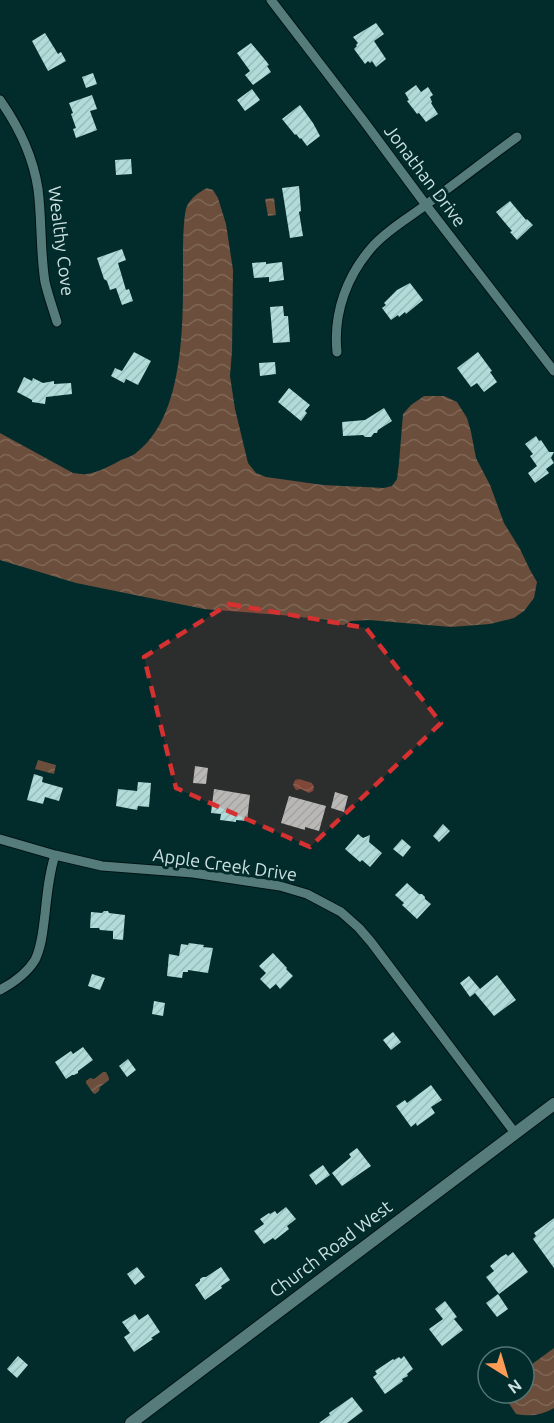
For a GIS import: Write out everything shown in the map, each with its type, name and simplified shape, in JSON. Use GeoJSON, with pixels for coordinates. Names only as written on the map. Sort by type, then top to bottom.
{"type":"FeatureCollection","features":[{"type":"Feature","properties":{"kind":"street","name":"Jonathan Drive"},"geometry":{"type":"LineString","coordinates":[[271,0],[554,371]]}},
{"type":"Feature","properties":{"kind":"street","name":"Wealthy Cove"},"geometry":{"type":"LineString","coordinates":[[0,100],[23,138],[34,169],[46,284],[57,322]]}},
{"type":"Feature","properties":{"kind":"street"},"geometry":{"type":"LineString","coordinates":[[337,352],[340,307],[349,281],[373,246],[516,137]]}},
{"type":"Feature","properties":{"kind":"street","name":"Apple Creek Drive"},"geometry":{"type":"LineString","coordinates":[[0,839],[102,866],[193,873],[264,883],[307,894],[331,906],[348,917],[370,942],[515,1133]]}},
{"type":"Feature","properties":{"kind":"street"},"geometry":{"type":"LineString","coordinates":[[0,990],[23,974],[38,953],[55,855]]}},
{"type":"Feature","properties":{"kind":"street","name":"Church Road West"},"geometry":{"type":"LineString","coordinates":[[131,1423],[554,1104]]}},
{"type":"Feature","properties":{"kind":"highlighted area"},"geometry":{"type":"Polygon","coordinates":[[[229,604],[366,628],[441,723],[310,847],[176,788],[144,657],[229,604]]]}},
{"type":"Feature","properties":{"kind":"water"},"geometry":{"type":"Polygon","coordinates":[[[207,188],[213,190],[218,198],[226,224],[233,270],[230,376],[248,463],[256,473],[266,477],[323,485],[384,488],[392,486],[397,479],[403,414],[424,396],[444,396],[457,402],[467,418],[476,458],[490,485],[504,523],[537,582],[534,598],[524,611],[514,618],[490,624],[451,627],[369,620],[351,621],[344,625],[330,624],[327,620],[204,609],[76,583],[0,560],[0,433],[73,473],[85,474],[100,470],[135,453],[153,435],[165,414],[173,390],[181,336],[186,210],[193,198],[207,188]]]}},
{"type":"Feature","properties":{"kind":"water"},"geometry":{"type":"Polygon","coordinates":[[[274,198],[276,215],[268,216],[265,199],[274,198]]]}},
{"type":"Feature","properties":{"kind":"water"},"geometry":{"type":"Polygon","coordinates":[[[38,760],[56,765],[54,774],[35,769],[38,760]]]}},
{"type":"Feature","properties":{"kind":"water"},"geometry":{"type":"Polygon","coordinates":[[[295,780],[312,783],[313,791],[309,793],[301,789],[296,790],[293,785],[295,780]]]}},
{"type":"Feature","properties":{"kind":"water"},"geometry":{"type":"Polygon","coordinates":[[[106,1072],[109,1080],[95,1094],[86,1081],[90,1078],[94,1079],[106,1072]]]}},
{"type":"Feature","properties":{"kind":"water"},"geometry":{"type":"Polygon","coordinates":[[[554,1348],[554,1408],[536,1415],[516,1414],[510,1405],[536,1405],[536,1361],[554,1348]]]}},
{"type":"Feature","properties":{"kind":"building"},"geometry":{"type":"Polygon","coordinates":[[[376,23],[384,34],[374,41],[386,59],[376,67],[372,61],[365,64],[354,49],[358,43],[353,37],[376,23]]]}},
{"type":"Feature","properties":{"kind":"building"},"geometry":{"type":"Polygon","coordinates":[[[45,33],[58,54],[61,52],[66,61],[48,71],[32,41],[45,33]]]}},
{"type":"Feature","properties":{"kind":"building"},"geometry":{"type":"Polygon","coordinates":[[[251,43],[269,65],[267,66],[271,72],[253,85],[245,75],[250,71],[237,53],[251,43]]]}},
{"type":"Feature","properties":{"kind":"building"},"geometry":{"type":"Polygon","coordinates":[[[93,73],[97,84],[86,88],[82,77],[93,73]]]}},
{"type":"Feature","properties":{"kind":"building"},"geometry":{"type":"Polygon","coordinates":[[[416,85],[421,92],[428,87],[433,95],[430,97],[431,103],[438,114],[426,122],[407,101],[409,100],[405,93],[416,85]]]}},
{"type":"Feature","properties":{"kind":"building"},"geometry":{"type":"Polygon","coordinates":[[[252,89],[260,100],[245,111],[237,100],[252,89]]]}},
{"type":"Feature","properties":{"kind":"building"},"geometry":{"type":"Polygon","coordinates":[[[92,95],[97,109],[90,111],[97,130],[76,138],[73,129],[76,128],[71,114],[73,113],[69,103],[92,95]]]}},
{"type":"Feature","properties":{"kind":"building"},"geometry":{"type":"Polygon","coordinates":[[[300,105],[320,136],[307,146],[282,119],[300,105]]]}},
{"type":"Feature","properties":{"kind":"building"},"geometry":{"type":"Polygon","coordinates":[[[131,159],[132,174],[116,175],[115,160],[131,159]]]}},
{"type":"Feature","properties":{"kind":"building"},"geometry":{"type":"Polygon","coordinates":[[[299,186],[301,211],[299,212],[303,236],[290,238],[282,188],[299,186]]]}},
{"type":"Feature","properties":{"kind":"building"},"geometry":{"type":"Polygon","coordinates":[[[510,201],[533,225],[517,240],[496,212],[510,201]]]}},
{"type":"Feature","properties":{"kind":"building"},"geometry":{"type":"Polygon","coordinates":[[[122,249],[126,260],[118,263],[126,290],[129,289],[133,301],[122,305],[116,288],[110,290],[104,279],[97,258],[122,249]]]}},
{"type":"Feature","properties":{"kind":"building"},"geometry":{"type":"Polygon","coordinates":[[[266,262],[266,264],[282,262],[284,280],[269,282],[269,277],[254,278],[252,263],[266,262]]]}},
{"type":"Feature","properties":{"kind":"building"},"geometry":{"type":"Polygon","coordinates":[[[410,283],[423,300],[406,314],[405,312],[391,320],[382,308],[386,305],[384,303],[397,290],[410,283]]]}},
{"type":"Feature","properties":{"kind":"building"},"geometry":{"type":"Polygon","coordinates":[[[283,306],[284,316],[288,316],[290,342],[273,343],[270,307],[283,306]]]}},
{"type":"Feature","properties":{"kind":"building"},"geometry":{"type":"Polygon","coordinates":[[[134,352],[151,361],[138,385],[126,379],[124,383],[111,376],[115,368],[122,371],[134,352]]]}},
{"type":"Feature","properties":{"kind":"building"},"geometry":{"type":"Polygon","coordinates":[[[478,352],[497,382],[484,392],[477,383],[471,387],[457,368],[478,352]]]}},
{"type":"Feature","properties":{"kind":"building"},"geometry":{"type":"Polygon","coordinates":[[[275,362],[276,374],[260,376],[259,363],[275,362]]]}},
{"type":"Feature","properties":{"kind":"building"},"geometry":{"type":"Polygon","coordinates":[[[24,377],[43,383],[54,381],[54,384],[71,383],[72,394],[46,397],[45,404],[32,402],[17,392],[24,377]]]}},
{"type":"Feature","properties":{"kind":"building"},"geometry":{"type":"Polygon","coordinates":[[[289,388],[310,405],[301,421],[278,402],[289,388]]]}},
{"type":"Feature","properties":{"kind":"building"},"geometry":{"type":"Polygon","coordinates":[[[384,408],[392,421],[377,433],[371,437],[343,436],[342,422],[365,420],[384,408]]]}},
{"type":"Feature","properties":{"kind":"building"},"geometry":{"type":"Polygon","coordinates":[[[536,436],[549,452],[554,452],[551,458],[554,463],[546,469],[549,473],[535,483],[528,473],[537,466],[530,456],[533,454],[525,444],[536,436]]]}},
{"type":"Feature","properties":{"kind":"building"},"geometry":{"type":"Polygon","coordinates":[[[195,766],[208,768],[206,784],[193,783],[195,766]]]}},
{"type":"Feature","properties":{"kind":"building"},"geometry":{"type":"Polygon","coordinates":[[[34,774],[43,777],[42,782],[63,788],[59,801],[45,797],[43,804],[27,800],[34,774]]]}},
{"type":"Feature","properties":{"kind":"building"},"geometry":{"type":"Polygon","coordinates":[[[138,782],[151,783],[149,807],[138,806],[137,810],[116,806],[118,789],[137,791],[138,782]]]}},
{"type":"Feature","properties":{"kind":"building"},"geometry":{"type":"Polygon","coordinates":[[[214,789],[250,795],[247,821],[220,820],[221,814],[211,813],[214,789]]]}},
{"type":"Feature","properties":{"kind":"building"},"geometry":{"type":"Polygon","coordinates":[[[335,792],[348,796],[344,812],[331,808],[335,792]]]}},
{"type":"Feature","properties":{"kind":"building"},"geometry":{"type":"Polygon","coordinates":[[[289,796],[326,806],[319,831],[305,827],[305,830],[281,823],[289,796]]]}},
{"type":"Feature","properties":{"kind":"building"},"geometry":{"type":"Polygon","coordinates":[[[443,824],[450,831],[439,842],[433,836],[443,824]]]}},
{"type":"Feature","properties":{"kind":"building"},"geometry":{"type":"Polygon","coordinates":[[[358,834],[363,838],[370,835],[369,842],[382,853],[370,867],[345,849],[358,834]]]}},
{"type":"Feature","properties":{"kind":"building"},"geometry":{"type":"Polygon","coordinates":[[[402,839],[411,847],[403,857],[393,849],[402,839]]]}},
{"type":"Feature","properties":{"kind":"building"},"geometry":{"type":"Polygon","coordinates":[[[407,883],[431,904],[417,919],[395,895],[407,883]]]}},
{"type":"Feature","properties":{"kind":"building"},"geometry":{"type":"Polygon","coordinates":[[[104,911],[125,915],[123,940],[113,939],[113,931],[90,928],[91,912],[102,913],[104,911]]]}},
{"type":"Feature","properties":{"kind":"building"},"geometry":{"type":"Polygon","coordinates":[[[189,943],[213,948],[208,973],[188,970],[188,972],[183,972],[182,978],[167,976],[169,954],[179,956],[181,944],[188,945],[189,943]]]}},
{"type":"Feature","properties":{"kind":"building"},"geometry":{"type":"Polygon","coordinates":[[[273,953],[293,976],[280,989],[276,984],[270,989],[260,979],[266,973],[259,966],[273,953]]]}},
{"type":"Feature","properties":{"kind":"building"},"geometry":{"type":"Polygon","coordinates":[[[92,974],[105,978],[100,990],[88,986],[92,974]]]}},
{"type":"Feature","properties":{"kind":"building"},"geometry":{"type":"Polygon","coordinates":[[[497,975],[516,1000],[494,1016],[475,993],[470,997],[460,983],[469,976],[480,989],[497,975]]]}},
{"type":"Feature","properties":{"kind":"building"},"geometry":{"type":"Polygon","coordinates":[[[154,1001],[165,1003],[163,1016],[152,1014],[154,1001]]]}},
{"type":"Feature","properties":{"kind":"building"},"geometry":{"type":"Polygon","coordinates":[[[393,1032],[401,1042],[391,1050],[383,1040],[393,1032]]]}},
{"type":"Feature","properties":{"kind":"building"},"geometry":{"type":"Polygon","coordinates":[[[83,1047],[93,1060],[78,1073],[66,1079],[55,1062],[71,1051],[73,1054],[83,1047]]]}},
{"type":"Feature","properties":{"kind":"building"},"geometry":{"type":"Polygon","coordinates":[[[128,1059],[136,1070],[127,1077],[119,1066],[128,1059]]]}},
{"type":"Feature","properties":{"kind":"building"},"geometry":{"type":"Polygon","coordinates":[[[431,1085],[442,1100],[431,1107],[435,1113],[417,1126],[416,1123],[411,1127],[396,1106],[405,1100],[407,1103],[431,1085]]]}},
{"type":"Feature","properties":{"kind":"building"},"geometry":{"type":"Polygon","coordinates":[[[357,1148],[371,1166],[342,1186],[332,1173],[351,1157],[349,1154],[357,1148]]]}},
{"type":"Feature","properties":{"kind":"building"},"geometry":{"type":"Polygon","coordinates":[[[323,1165],[330,1175],[316,1185],[309,1175],[323,1165]]]}},
{"type":"Feature","properties":{"kind":"building"},"geometry":{"type":"Polygon","coordinates":[[[286,1207],[296,1219],[287,1226],[289,1229],[275,1240],[273,1238],[264,1244],[254,1231],[264,1224],[260,1219],[275,1211],[277,1214],[286,1207]]]}},
{"type":"Feature","properties":{"kind":"building"},"geometry":{"type":"Polygon","coordinates":[[[554,1218],[554,1268],[533,1239],[536,1236],[534,1233],[554,1218]]]}},
{"type":"Feature","properties":{"kind":"building"},"geometry":{"type":"Polygon","coordinates":[[[513,1252],[528,1272],[499,1294],[486,1277],[494,1271],[490,1266],[501,1257],[513,1252]]]}},
{"type":"Feature","properties":{"kind":"building"},"geometry":{"type":"Polygon","coordinates":[[[137,1267],[145,1277],[135,1285],[127,1274],[137,1267]]]}},
{"type":"Feature","properties":{"kind":"building"},"geometry":{"type":"Polygon","coordinates":[[[221,1267],[230,1280],[205,1300],[195,1285],[200,1279],[221,1267]]]}},
{"type":"Feature","properties":{"kind":"building"},"geometry":{"type":"Polygon","coordinates":[[[498,1294],[508,1309],[497,1317],[486,1303],[498,1294]]]}},
{"type":"Feature","properties":{"kind":"building"},"geometry":{"type":"Polygon","coordinates":[[[445,1301],[457,1317],[454,1319],[463,1330],[442,1346],[429,1329],[443,1319],[435,1309],[445,1301]]]}},
{"type":"Feature","properties":{"kind":"building"},"geometry":{"type":"Polygon","coordinates":[[[135,1314],[139,1320],[148,1314],[160,1332],[134,1352],[124,1337],[130,1333],[122,1322],[135,1314]]]}},
{"type":"Feature","properties":{"kind":"building"},"geometry":{"type":"Polygon","coordinates":[[[18,1356],[28,1365],[17,1378],[7,1369],[18,1356]]]}},
{"type":"Feature","properties":{"kind":"building"},"geometry":{"type":"Polygon","coordinates":[[[404,1356],[413,1369],[407,1374],[408,1376],[402,1379],[403,1381],[385,1394],[373,1377],[377,1374],[375,1371],[393,1359],[399,1357],[401,1359],[404,1356]]]}},
{"type":"Feature","properties":{"kind":"building"},"geometry":{"type":"Polygon","coordinates":[[[352,1397],[363,1411],[347,1423],[319,1423],[330,1415],[329,1413],[352,1397]]]}}]}
